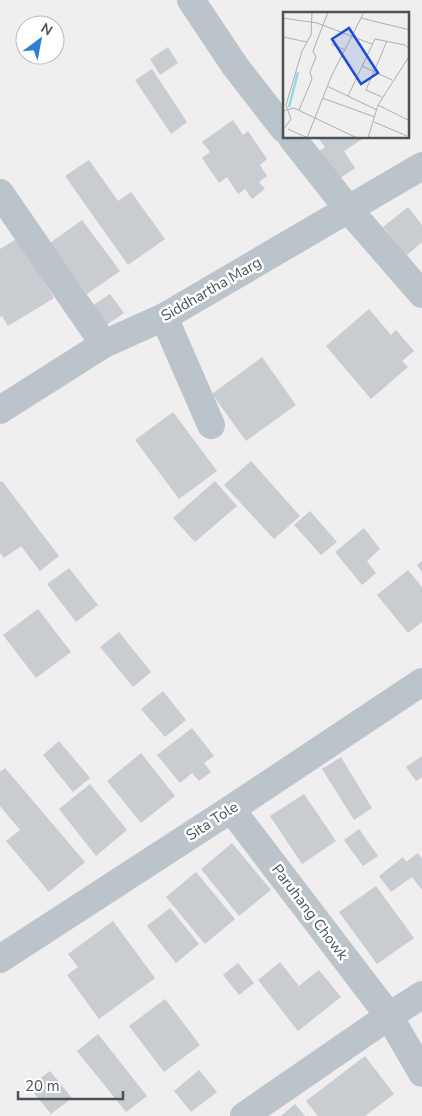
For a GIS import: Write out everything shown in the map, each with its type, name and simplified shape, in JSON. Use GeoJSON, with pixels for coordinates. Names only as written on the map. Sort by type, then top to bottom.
{"type":"FeatureCollection","features":[{"type":"Feature","properties":{"kind":"street"},"geometry":{"type":"LineString","coordinates":[[191,0],[235,66],[283,128]]}},
{"type":"Feature","properties":{"kind":"street"},"geometry":{"type":"LineString","coordinates":[[293,139],[349,210],[422,294]]}},
{"type":"Feature","properties":{"kind":"street","name":"Siddhartha Marg"},"geometry":{"type":"LineString","coordinates":[[0,410],[104,344],[164,317],[422,166]]}},
{"type":"Feature","properties":{"kind":"street"},"geometry":{"type":"LineString","coordinates":[[0,193],[104,344]]}},
{"type":"Feature","properties":{"kind":"street"},"geometry":{"type":"LineString","coordinates":[[164,317],[211,424]]}},
{"type":"Feature","properties":{"kind":"street","name":"Sita Tole"},"geometry":{"type":"LineString","coordinates":[[0,960],[422,682]]}},
{"type":"Feature","properties":{"kind":"street","name":"Paruhang Chowk"},"geometry":{"type":"LineString","coordinates":[[231,809],[389,1016],[422,1073]]}},
{"type":"Feature","properties":{"kind":"street"},"geometry":{"type":"LineString","coordinates":[[244,1116],[422,995]]}},
{"type":"Feature","properties":{"kind":"building"},"geometry":{"type":"Polygon","coordinates":[[[168,47],[178,63],[160,75],[150,59],[168,47]]]}},
{"type":"Feature","properties":{"kind":"building"},"geometry":{"type":"Polygon","coordinates":[[[152,69],[187,122],[171,134],[135,80],[152,69]]]}},
{"type":"Feature","properties":{"kind":"building"},"geometry":{"type":"Polygon","coordinates":[[[233,120],[243,135],[248,131],[267,159],[260,165],[267,176],[259,182],[265,189],[252,199],[245,189],[238,194],[227,177],[219,183],[202,158],[210,152],[202,142],[233,120]]]}},
{"type":"Feature","properties":{"kind":"building"},"geometry":{"type":"Polygon","coordinates":[[[319,139],[362,139],[344,151],[355,168],[333,183],[314,155],[325,147],[319,139]]]}},
{"type":"Feature","properties":{"kind":"building"},"geometry":{"type":"Polygon","coordinates":[[[89,160],[118,201],[131,192],[165,239],[128,265],[65,176],[89,160]]]}},
{"type":"Feature","properties":{"kind":"building"},"geometry":{"type":"Polygon","coordinates":[[[408,207],[422,225],[422,242],[406,256],[383,227],[408,207]]]}},
{"type":"Feature","properties":{"kind":"building"},"geometry":{"type":"Polygon","coordinates":[[[82,220],[120,271],[87,294],[50,243],[82,220]]]}},
{"type":"Feature","properties":{"kind":"building"},"geometry":{"type":"Polygon","coordinates":[[[18,238],[54,298],[8,326],[2,316],[0,317],[0,249],[18,238]]]}},
{"type":"Feature","properties":{"kind":"building"},"geometry":{"type":"Polygon","coordinates":[[[110,294],[124,313],[102,328],[89,308],[110,294]]]}},
{"type":"Feature","properties":{"kind":"building"},"geometry":{"type":"Polygon","coordinates":[[[369,309],[391,335],[396,330],[414,351],[402,361],[408,367],[371,399],[326,346],[369,309]]]}},
{"type":"Feature","properties":{"kind":"building"},"geometry":{"type":"Polygon","coordinates":[[[262,357],[296,405],[246,441],[212,394],[262,357]]]}},
{"type":"Feature","properties":{"kind":"building"},"geometry":{"type":"Polygon","coordinates":[[[173,412],[217,471],[179,499],[135,440],[173,412]]]}},
{"type":"Feature","properties":{"kind":"building"},"geometry":{"type":"Polygon","coordinates":[[[251,461],[300,516],[274,539],[224,485],[251,461]]]}},
{"type":"Feature","properties":{"kind":"building"},"geometry":{"type":"Polygon","coordinates":[[[2,481],[59,556],[40,571],[21,546],[4,558],[0,553],[0,482],[2,481]]]}},
{"type":"Feature","properties":{"kind":"building"},"geometry":{"type":"Polygon","coordinates":[[[215,481],[237,506],[195,542],[173,518],[215,481]]]}},
{"type":"Feature","properties":{"kind":"building"},"geometry":{"type":"Polygon","coordinates":[[[310,511],[337,542],[321,555],[294,525],[310,511]]]}},
{"type":"Feature","properties":{"kind":"building"},"geometry":{"type":"Polygon","coordinates":[[[364,528],[380,549],[367,561],[376,573],[362,585],[335,552],[364,528]]]}},
{"type":"Feature","properties":{"kind":"building"},"geometry":{"type":"Polygon","coordinates":[[[422,561],[422,572],[417,565],[422,561]]]}},
{"type":"Feature","properties":{"kind":"building"},"geometry":{"type":"Polygon","coordinates":[[[69,568],[98,605],[76,622],[47,584],[69,568]]]}},
{"type":"Feature","properties":{"kind":"building"},"geometry":{"type":"Polygon","coordinates":[[[408,570],[422,587],[422,622],[408,633],[377,595],[408,570]]]}},
{"type":"Feature","properties":{"kind":"building"},"geometry":{"type":"Polygon","coordinates":[[[38,609],[71,652],[36,678],[3,635],[38,609]]]}},
{"type":"Feature","properties":{"kind":"building"},"geometry":{"type":"Polygon","coordinates":[[[119,632],[151,672],[133,687],[100,647],[119,632]]]}},
{"type":"Feature","properties":{"kind":"building"},"geometry":{"type":"Polygon","coordinates":[[[163,691],[186,720],[165,737],[141,709],[163,691]]]}},
{"type":"Feature","properties":{"kind":"building"},"geometry":{"type":"Polygon","coordinates":[[[192,728],[214,756],[204,763],[211,772],[199,781],[192,773],[180,783],[157,755],[192,728]]]}},
{"type":"Feature","properties":{"kind":"building"},"geometry":{"type":"Polygon","coordinates":[[[59,741],[90,778],[73,792],[43,755],[59,741]]]}},
{"type":"Feature","properties":{"kind":"building"},"geometry":{"type":"Polygon","coordinates":[[[141,753],[175,796],[141,823],[107,781],[141,753]]]}},
{"type":"Feature","properties":{"kind":"building"},"geometry":{"type":"Polygon","coordinates":[[[422,756],[422,777],[416,781],[406,767],[422,756]]]}},
{"type":"Feature","properties":{"kind":"building"},"geometry":{"type":"Polygon","coordinates":[[[341,757],[372,808],[354,820],[322,769],[341,757]]]}},
{"type":"Feature","properties":{"kind":"building"},"geometry":{"type":"Polygon","coordinates":[[[5,768],[85,862],[49,892],[6,841],[20,830],[0,806],[0,772],[5,768]]]}},
{"type":"Feature","properties":{"kind":"building"},"geometry":{"type":"Polygon","coordinates":[[[90,784],[127,830],[96,856],[59,809],[90,784]]]}},
{"type":"Feature","properties":{"kind":"building"},"geometry":{"type":"Polygon","coordinates":[[[304,794],[336,841],[302,864],[270,816],[304,794]]]}},
{"type":"Feature","properties":{"kind":"building"},"geometry":{"type":"Polygon","coordinates":[[[359,829],[378,856],[363,866],[344,840],[359,829]]]}},
{"type":"Feature","properties":{"kind":"building"},"geometry":{"type":"Polygon","coordinates":[[[232,843],[271,890],[239,916],[201,869],[232,843]]]}},
{"type":"Feature","properties":{"kind":"building"},"geometry":{"type":"Polygon","coordinates":[[[418,853],[422,859],[422,890],[412,877],[391,892],[379,876],[403,857],[406,862],[418,853]]]}},
{"type":"Feature","properties":{"kind":"building"},"geometry":{"type":"Polygon","coordinates":[[[196,872],[235,919],[205,944],[166,897],[196,872]]]}},
{"type":"Feature","properties":{"kind":"building"},"geometry":{"type":"Polygon","coordinates":[[[376,886],[414,938],[377,964],[339,912],[376,886]]]}},
{"type":"Feature","properties":{"kind":"building"},"geometry":{"type":"Polygon","coordinates":[[[170,908],[199,944],[176,963],[147,926],[170,908]]]}},
{"type":"Feature","properties":{"kind":"building"},"geometry":{"type":"Polygon","coordinates":[[[113,921],[155,978],[99,1019],[67,975],[78,967],[68,954],[113,921]]]}},
{"type":"Feature","properties":{"kind":"building"},"geometry":{"type":"Polygon","coordinates":[[[280,962],[299,986],[319,970],[341,997],[298,1031],[258,980],[280,962]]]}},
{"type":"Feature","properties":{"kind":"building"},"geometry":{"type":"Polygon","coordinates":[[[238,963],[254,983],[239,995],[223,975],[238,963]]]}},
{"type":"Feature","properties":{"kind":"building"},"geometry":{"type":"Polygon","coordinates":[[[165,999],[200,1045],[164,1072],[129,1026],[165,999]]]}},
{"type":"Feature","properties":{"kind":"building"},"geometry":{"type":"Polygon","coordinates":[[[98,1034],[147,1096],[126,1112],[77,1051],[98,1034]]]}},
{"type":"Feature","properties":{"kind":"building"},"geometry":{"type":"Polygon","coordinates":[[[365,1056],[394,1094],[365,1116],[318,1116],[306,1101],[365,1056]]]}},
{"type":"Feature","properties":{"kind":"building"},"geometry":{"type":"Polygon","coordinates":[[[199,1070],[217,1092],[191,1112],[174,1091],[199,1070]]]}},
{"type":"Feature","properties":{"kind":"building"},"geometry":{"type":"Polygon","coordinates":[[[50,1071],[72,1098],[51,1114],[29,1087],[50,1071]]]}},
{"type":"Feature","properties":{"kind":"building"},"geometry":{"type":"Polygon","coordinates":[[[295,1104],[305,1116],[281,1116],[295,1104]]]}}]}
